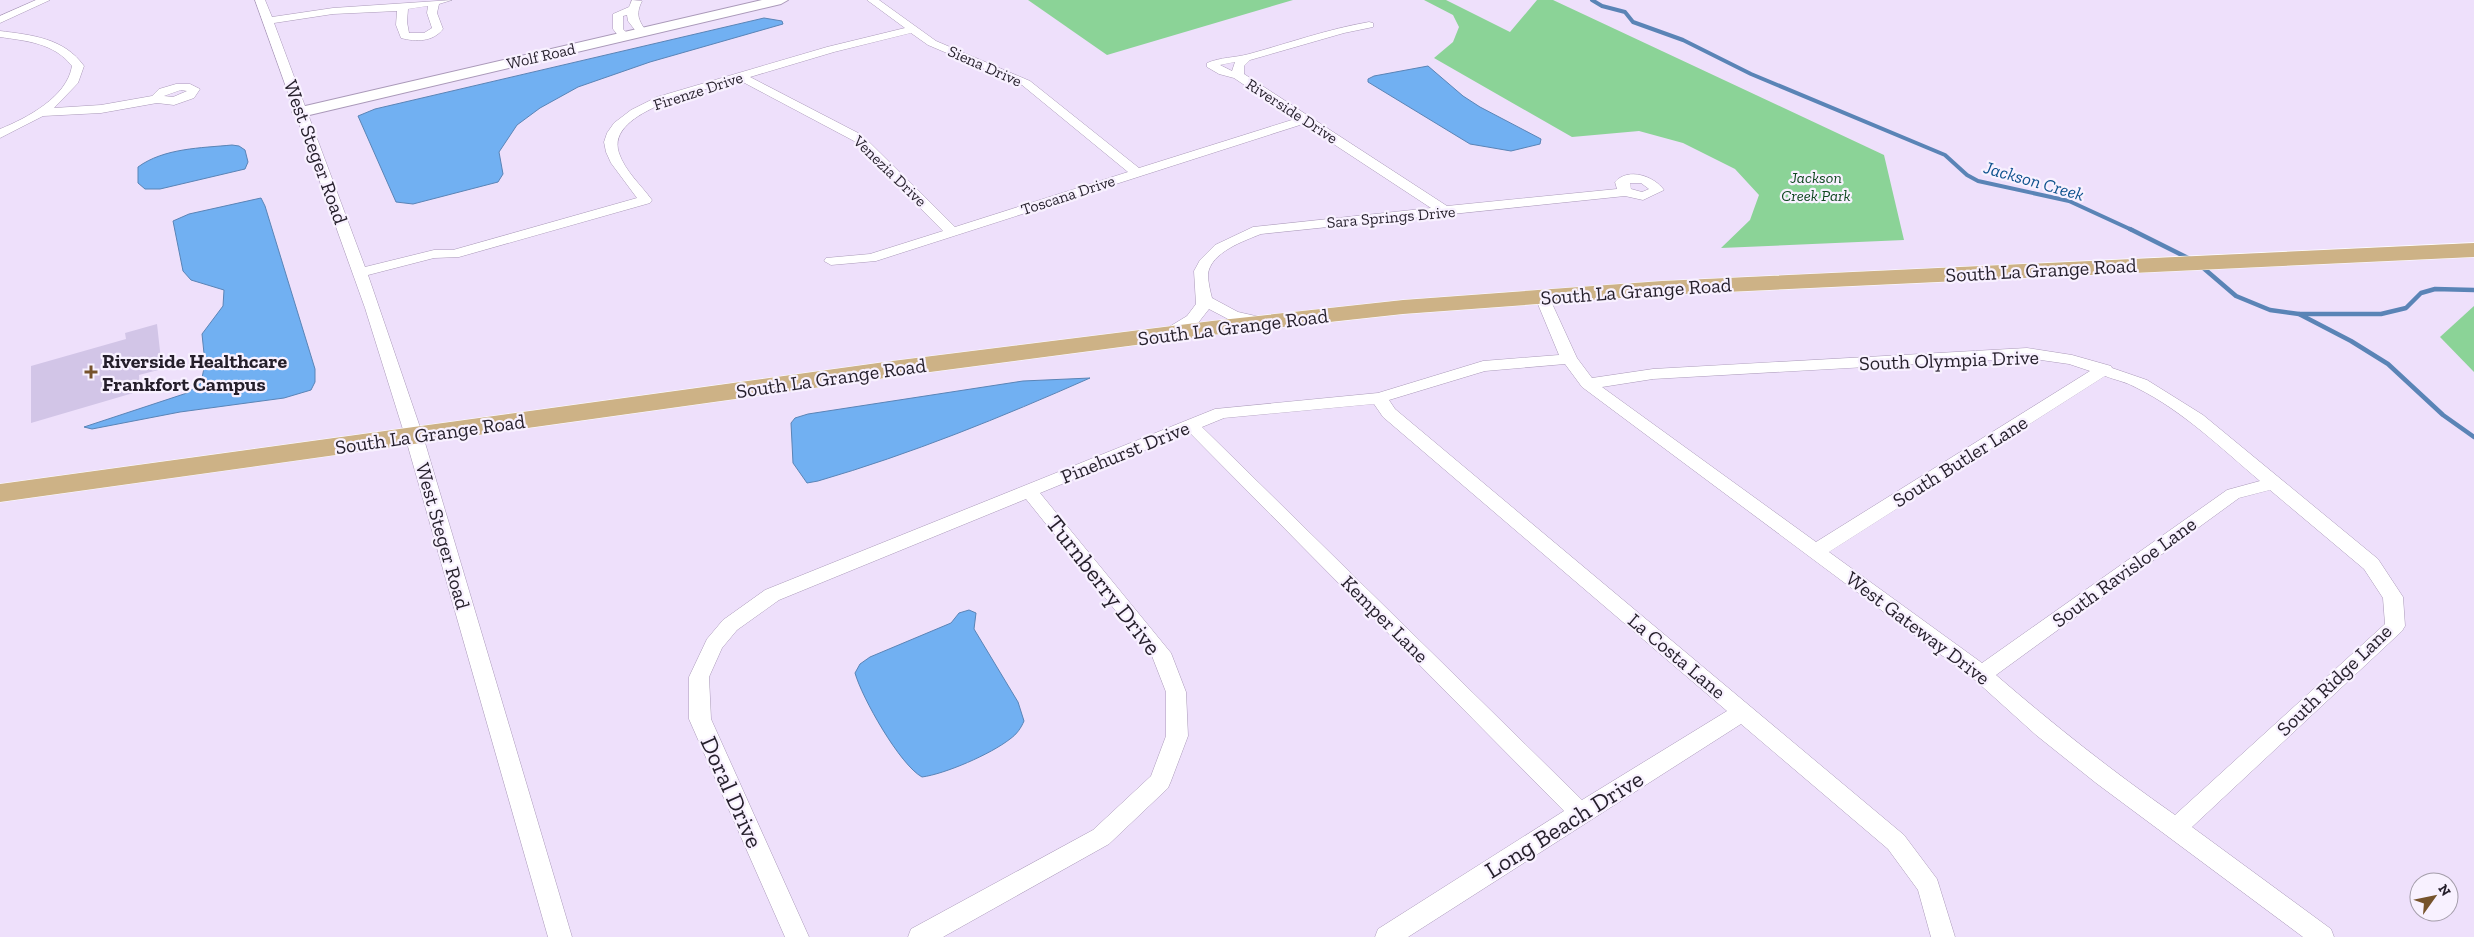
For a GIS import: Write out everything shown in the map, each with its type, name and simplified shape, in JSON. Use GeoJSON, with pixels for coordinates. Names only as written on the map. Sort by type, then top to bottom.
{"type":"FeatureCollection","features":[{"type":"Feature","properties":{"kind":"main road","name":"Wolf Road"},"geometry":{"type":"LineString","coordinates":[[301,112],[780,0]]}},
{"type":"Feature","properties":{"kind":"main road","name":"South La Grange Road"},"geometry":{"type":"LineString","coordinates":[[0,493],[892,369],[1265,322],[1403,307],[1662,288],[2474,250]]}},
{"type":"Feature","properties":{"kind":"street"},"geometry":{"type":"LineString","coordinates":[[0,20],[45,0]]}},
{"type":"Feature","properties":{"kind":"street","name":"West Steger Road"},"geometry":{"type":"LineString","coordinates":[[260,0],[362,277],[414,436],[560,937]]}},
{"type":"Feature","properties":{"kind":"street"},"geometry":{"type":"LineString","coordinates":[[268,24],[447,0]]}},
{"type":"Feature","properties":{"kind":"street","name":"Siena Drive"},"geometry":{"type":"LineString","coordinates":[[876,1],[912,30],[932,42],[1026,84],[1137,174]]}},
{"type":"Feature","properties":{"kind":"street"},"geometry":{"type":"LineString","coordinates":[[404,7],[401,14],[401,25],[405,36],[419,37],[434,33],[438,29],[432,12],[434,2]]}},
{"type":"Feature","properties":{"kind":"street"},"geometry":{"type":"LineString","coordinates":[[635,4],[632,21],[642,32]]}},
{"type":"Feature","properties":{"kind":"street"},"geometry":{"type":"LineString","coordinates":[[624,36],[618,29],[618,14],[635,4]]}},
{"type":"Feature","properties":{"kind":"street","name":"Riverside Drive"},"geometry":{"type":"LineString","coordinates":[[1370,25],[1342,30],[1246,58],[1239,63],[1236,69],[1238,76],[1446,212]]}},
{"type":"Feature","properties":{"kind":"street","name":"Firenze Drive"},"geometry":{"type":"LineString","coordinates":[[362,277],[442,261],[454,254],[645,200],[612,151],[611,139],[617,126],[636,112],[661,100],[831,49],[912,30]]}},
{"type":"Feature","properties":{"kind":"street"},"geometry":{"type":"LineString","coordinates":[[0,34],[32,38],[59,46],[72,56],[78,66],[75,80],[39,113],[3,132]]}},
{"type":"Feature","properties":{"kind":"street"},"geometry":{"type":"LineString","coordinates":[[1238,76],[1223,72],[1211,65],[1223,60],[1246,58]]}},
{"type":"Feature","properties":{"kind":"street","name":"Venezia Drive"},"geometry":{"type":"LineString","coordinates":[[741,77],[858,138],[952,232]]}},
{"type":"Feature","properties":{"kind":"street"},"geometry":{"type":"LineString","coordinates":[[39,113],[101,109],[157,99]]}},
{"type":"Feature","properties":{"kind":"street","name":"Toscana Drive"},"geometry":{"type":"LineString","coordinates":[[831,261],[871,258],[1304,120]]}},
{"type":"Feature","properties":{"kind":"street","name":"Sara Springs Drive"},"geometry":{"type":"LineString","coordinates":[[1205,300],[1200,278],[1206,263],[1217,250],[1234,239],[1258,230],[1625,192]]}},
{"type":"Feature","properties":{"kind":"street","name":"West Gateway Drive"},"geometry":{"type":"LineString","coordinates":[[1542,297],[1569,359],[1588,384],[1982,674],[2051,735],[2104,777],[2322,937]]}},
{"type":"Feature","properties":{"kind":"street"},"geometry":{"type":"LineString","coordinates":[[1169,334],[1193,318],[1202,309],[1205,300],[1233,316],[1265,322]]}},
{"type":"Feature","properties":{"kind":"street","name":"South Olympia Drive"},"geometry":{"type":"LineString","coordinates":[[1588,384],[1653,374],[2027,353],[2072,360],[2105,369],[2141,383],[2166,396],[2197,419],[2273,483]]}},
{"type":"Feature","properties":{"kind":"street","name":"Pinehurst Drive"},"geometry":{"type":"LineString","coordinates":[[714,644],[730,625],[772,594],[1221,413],[1379,398],[1483,366],[1569,359]]}},
{"type":"Feature","properties":{"kind":"street","name":"South Butler Lane"},"geometry":{"type":"LineString","coordinates":[[1816,552],[2105,369]]}},
{"type":"Feature","properties":{"kind":"street","name":"La Costa Lane"},"geometry":{"type":"LineString","coordinates":[[1379,398],[1389,413],[1896,842],[1929,886],[1944,937]]}},
{"type":"Feature","properties":{"kind":"street","name":"Kemper Lane"},"geometry":{"type":"LineString","coordinates":[[1191,425],[1580,813]]}},
{"type":"Feature","properties":{"kind":"street","name":"South Ravisloe Lane"},"geometry":{"type":"LineString","coordinates":[[1982,674],[2233,494],[2273,483]]}},
{"type":"Feature","properties":{"kind":"street","name":"South Ridge Lane"},"geometry":{"type":"LineString","coordinates":[[2176,828],[2396,626],[2392,597],[2371,564],[2273,483]]}},
{"type":"Feature","properties":{"kind":"street","name":"Turnberry Drive"},"geometry":{"type":"LineString","coordinates":[[920,937],[1101,837],[1160,781],[1177,736],[1176,692],[1161,653],[1029,491]]}},
{"type":"Feature","properties":{"kind":"street","name":"Doral Drive"},"geometry":{"type":"LineString","coordinates":[[714,644],[699,677],[700,720],[797,937]]}},
{"type":"Feature","properties":{"kind":"street","name":"Long Beach Drive"},"geometry":{"type":"LineString","coordinates":[[1387,937],[1580,813],[1743,712]]}},
{"type":"Feature","properties":{"kind":"green space"},"geometry":{"type":"Polygon","coordinates":[[[1028,0],[1293,0],[1107,55],[1028,0]]]}},
{"type":"Feature","properties":{"kind":"green space","name":"Jackson Creek Park"},"geometry":{"type":"Polygon","coordinates":[[[1424,0],[1446,0],[1510,32],[1537,0],[1553,0],[1884,155],[1904,240],[1721,248],[1750,220],[1759,195],[1735,169],[1683,143],[1639,131],[1572,137],[1434,58],[1453,42],[1459,27],[1453,15],[1424,0]]]}},
{"type":"Feature","properties":{"kind":"green space"},"geometry":{"type":"Polygon","coordinates":[[[2474,306],[2474,372],[2440,337],[2474,306]]]}},
{"type":"Feature","properties":{"kind":"water"},"geometry":{"type":"Polygon","coordinates":[[[764,18],[782,21],[783,24],[650,62],[578,87],[540,108],[517,125],[499,152],[503,174],[498,182],[413,204],[396,202],[358,116],[375,109],[764,18]]]}},
{"type":"Feature","properties":{"kind":"water"},"geometry":{"type":"Polygon","coordinates":[[[1428,66],[1463,96],[1480,107],[1541,139],[1540,144],[1511,151],[1470,144],[1368,82],[1368,79],[1374,76],[1428,66]]]}},
{"type":"Feature","properties":{"kind":"water"},"geometry":{"type":"Polygon","coordinates":[[[239,146],[245,150],[248,162],[245,169],[160,189],[145,189],[138,183],[138,167],[159,156],[195,148],[239,146]]]}},
{"type":"Feature","properties":{"kind":"water"},"geometry":{"type":"Polygon","coordinates":[[[261,198],[315,369],[315,382],[311,390],[284,398],[180,412],[92,429],[84,427],[187,393],[201,383],[205,363],[202,334],[223,306],[224,290],[191,280],[183,271],[173,221],[189,214],[261,198]]]}},
{"type":"Feature","properties":{"kind":"water"},"geometry":{"type":"Polygon","coordinates":[[[1090,378],[956,434],[818,481],[807,483],[793,463],[791,423],[795,418],[808,414],[1023,381],[1090,378]]]}},
{"type":"Feature","properties":{"kind":"water"},"geometry":{"type":"Polygon","coordinates":[[[969,610],[976,613],[974,629],[1018,702],[1024,721],[1015,735],[1002,745],[955,768],[922,777],[903,759],[883,730],[865,698],[855,673],[860,664],[870,657],[951,623],[959,613],[969,610]]]}},
{"type":"Feature","properties":{"kind":"building","name":"Riverside Healthcare Frankfort Campus"},"geometry":{"type":"Polygon","coordinates":[[[157,324],[162,369],[139,375],[140,391],[31,423],[31,366],[126,339],[125,333],[157,324]]]}},
{"type":"Feature","properties":{"kind":"waterway","name":"Jackson Creek"},"geometry":{"type":"LineString","coordinates":[[1592,0],[1602,6],[1625,12],[1633,22],[1683,40],[1751,74],[1945,155],[1967,175],[1978,181],[2069,201],[2132,230]]}},
{"type":"Feature","properties":{"kind":"waterway","name":"Jackson Creek"},"geometry":{"type":"LineString","coordinates":[[2132,230],[2192,260]]}},
{"type":"Feature","properties":{"kind":"waterway","name":"Jackson Creek"},"geometry":{"type":"LineString","coordinates":[[2201,266],[2236,296],[2270,310],[2299,314]]}},
{"type":"Feature","properties":{"kind":"waterway"},"geometry":{"type":"LineString","coordinates":[[2299,314],[2381,314],[2406,308],[2421,293],[2435,289],[2474,290]]}},
{"type":"Feature","properties":{"kind":"waterway","name":"Jackson Creek"},"geometry":{"type":"LineString","coordinates":[[2299,314],[2351,341],[2388,364],[2443,415],[2474,437]]}},
{"type":"Feature","properties":{"kind":"place","name":"Riverside Healthcare Frankfort Campus"},"geometry":{"type":"Point","coordinates":[91,372]}}]}
